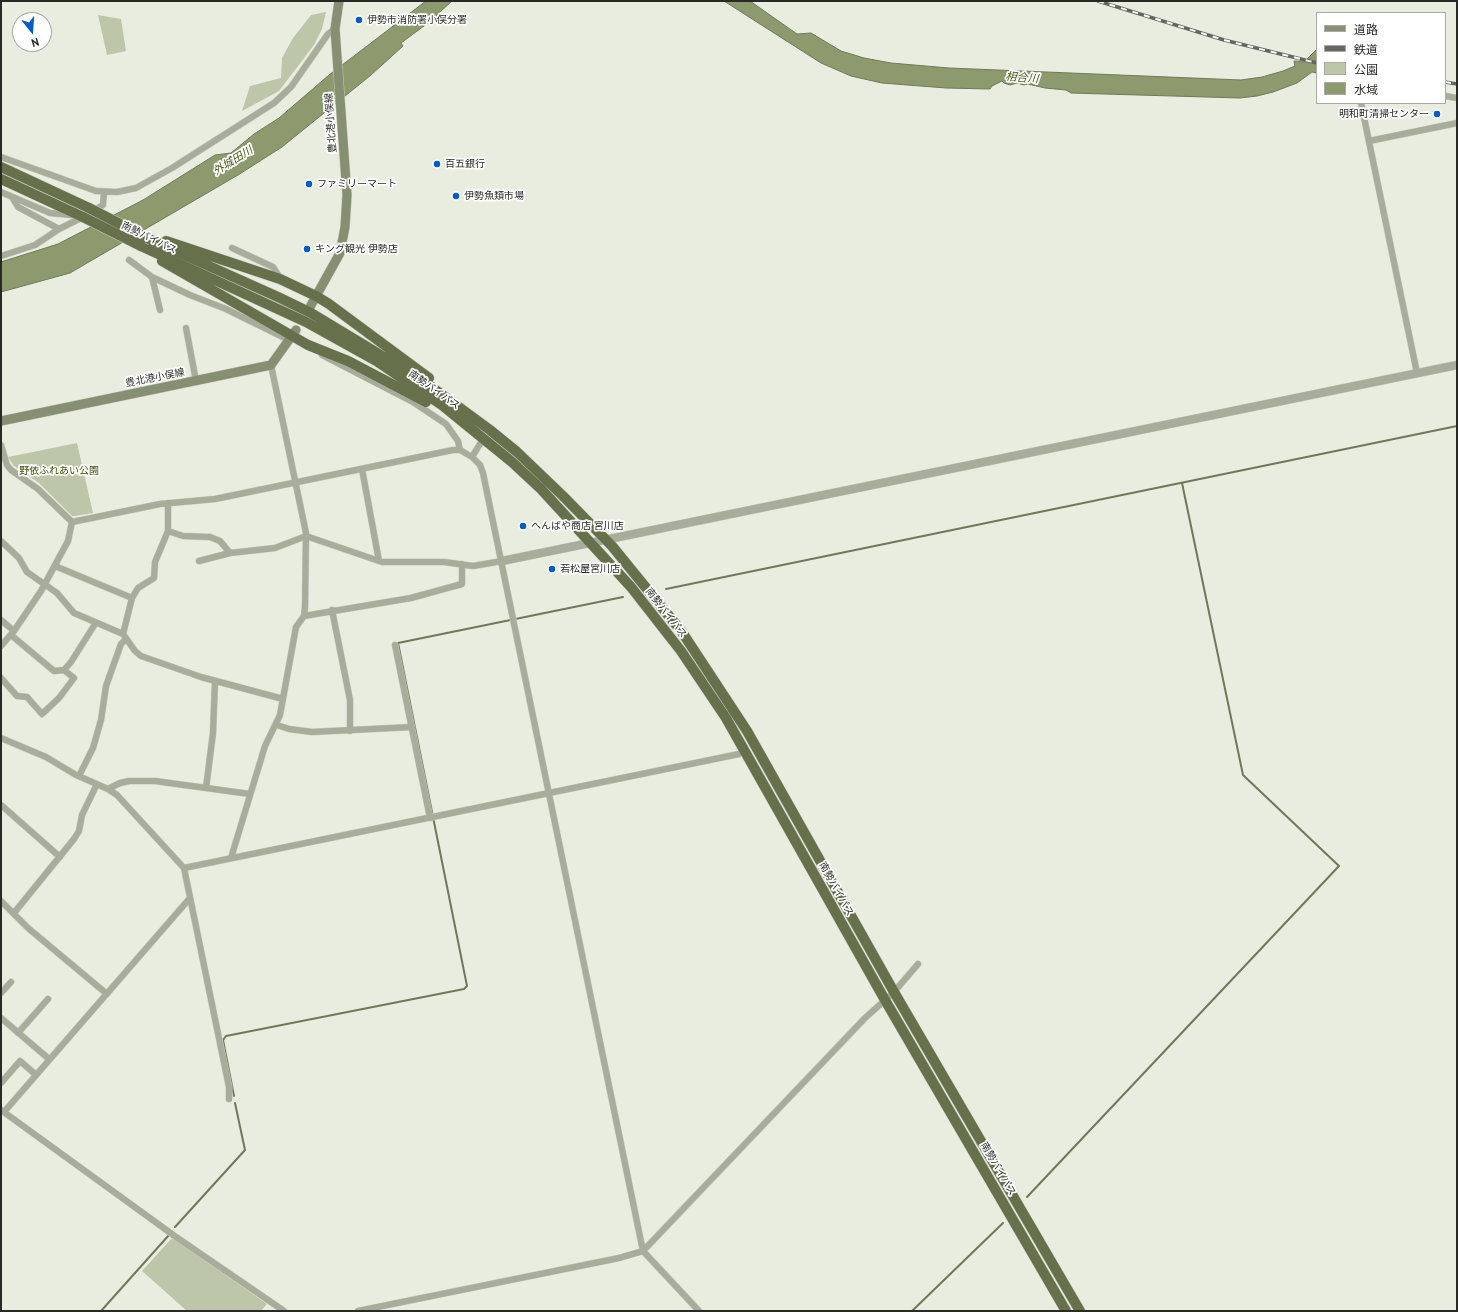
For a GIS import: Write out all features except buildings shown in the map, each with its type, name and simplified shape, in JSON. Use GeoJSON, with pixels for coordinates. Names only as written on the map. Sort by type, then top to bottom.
{"type":"FeatureCollection","features":[{"type":"Feature","properties":{"kind":"highway","name":"南勢バイパス"},"geometry":{"type":"LineString","coordinates":[[1,167],[89,208],[151,240],[278,297],[324,321],[422,380],[490,430],[563,496],[607,541],[682,632],[747,731],[894,992],[1080,1311]]}},
{"type":"Feature","properties":{"kind":"highway","name":"南勢バイパス"},"geometry":{"type":"LineString","coordinates":[[1,179],[83,217],[129,241],[275,306],[341,340],[378,362],[442,405],[483,439],[541,489],[592,543],[655,617],[704,684],[726,718],[885,1000],[1066,1311]]}},
{"type":"Feature","properties":{"kind":"highway"},"geometry":{"type":"LineString","coordinates":[[137,233],[201,252],[280,279],[316,296],[329,304],[469,408],[490,430]]}},
{"type":"Feature","properties":{"kind":"highway"},"geometry":{"type":"LineString","coordinates":[[129,241],[147,254],[308,345],[348,361],[418,397],[483,439]]}},
{"type":"Feature","properties":{"kind":"main road","name":"豊北港小俣線"},"geometry":{"type":"LineString","coordinates":[[310,308],[340,253],[345,227],[347,195],[336,49],[339,1]]}},
{"type":"Feature","properties":{"kind":"main road"},"geometry":{"type":"LineString","coordinates":[[271,365],[292,336]]}},
{"type":"Feature","properties":{"kind":"main road","name":"豊北港小俣線"},"geometry":{"type":"LineString","coordinates":[[1,421],[271,365]]}},
{"type":"Feature","properties":{"kind":"street"},"geometry":{"type":"LineString","coordinates":[[1,157],[88,190],[104,192],[129,190],[144,185],[268,108],[286,94],[328,34],[336,30]]}},
{"type":"Feature","properties":{"kind":"street"},"geometry":{"type":"LineString","coordinates":[[1446,96],[1457,98]]}},
{"type":"Feature","properties":{"kind":"street"},"geometry":{"type":"LineString","coordinates":[[1361,104],[1417,373]]}},
{"type":"Feature","properties":{"kind":"street"},"geometry":{"type":"LineString","coordinates":[[1369,141],[1457,123]]}},
{"type":"Feature","properties":{"kind":"street"},"geometry":{"type":"LineString","coordinates":[[1,192],[50,213],[83,217]]}},
{"type":"Feature","properties":{"kind":"street"},"geometry":{"type":"LineString","coordinates":[[1,256],[35,245],[59,229],[103,205],[104,192]]}},
{"type":"Feature","properties":{"kind":"street"},"geometry":{"type":"LineString","coordinates":[[12,197],[18,207],[59,229]]}},
{"type":"Feature","properties":{"kind":"street"},"geometry":{"type":"LineString","coordinates":[[232,248],[273,267],[280,279]]}},
{"type":"Feature","properties":{"kind":"street"},"geometry":{"type":"LineString","coordinates":[[130,260],[152,276],[190,295],[292,336]]}},
{"type":"Feature","properties":{"kind":"street"},"geometry":{"type":"LineString","coordinates":[[152,276],[160,310]]}},
{"type":"Feature","properties":{"kind":"street"},"geometry":{"type":"LineString","coordinates":[[186,328],[196,381]]}},
{"type":"Feature","properties":{"kind":"street"},"geometry":{"type":"LineString","coordinates":[[308,345],[330,360],[413,402],[446,424],[458,441],[460,450]]}},
{"type":"Feature","properties":{"kind":"street"},"geometry":{"type":"LineString","coordinates":[[231,858],[265,746],[277,724],[296,627],[304,616],[306,536],[271,365]]}},
{"type":"Feature","properties":{"kind":"street"},"geometry":{"type":"LineString","coordinates":[[199,561],[230,553],[275,548],[306,536],[379,561],[437,562],[481,565],[607,541],[1457,365]]}},
{"type":"Feature","properties":{"kind":"street"},"geometry":{"type":"LineString","coordinates":[[472,457],[483,439]]}},
{"type":"Feature","properties":{"kind":"street"},"geometry":{"type":"LineString","coordinates":[[1,445],[7,465],[11,470],[38,489],[72,522]]}},
{"type":"Feature","properties":{"kind":"street"},"geometry":{"type":"LineString","coordinates":[[72,522],[168,503],[215,499],[460,450],[472,457],[480,465],[483,472],[502,561],[643,1251],[699,1311]]}},
{"type":"Feature","properties":{"kind":"street"},"geometry":{"type":"LineString","coordinates":[[1,469],[7,465]]}},
{"type":"Feature","properties":{"kind":"street"},"geometry":{"type":"LineString","coordinates":[[362,469],[379,561]]}},
{"type":"Feature","properties":{"kind":"street"},"geometry":{"type":"LineString","coordinates":[[79,776],[93,748],[101,720],[106,686],[122,644],[132,598],[138,588],[154,578],[155,562],[168,531],[168,503]]}},
{"type":"Feature","properties":{"kind":"street"},"geometry":{"type":"LineString","coordinates":[[1,646],[13,633],[44,585],[68,541],[72,522]]}},
{"type":"Feature","properties":{"kind":"street"},"geometry":{"type":"LineString","coordinates":[[168,531],[184,536],[210,537],[220,541],[230,553]]}},
{"type":"Feature","properties":{"kind":"street"},"geometry":{"type":"LineString","coordinates":[[1,541],[19,558],[27,572],[57,593],[74,613],[124,637],[141,656],[215,681],[283,699]]}},
{"type":"Feature","properties":{"kind":"street"},"geometry":{"type":"LineString","coordinates":[[304,616],[332,610],[411,598],[462,584],[462,564]]}},
{"type":"Feature","properties":{"kind":"street"},"geometry":{"type":"LineString","coordinates":[[54,566],[132,598]]}},
{"type":"Feature","properties":{"kind":"street"},"geometry":{"type":"LineString","coordinates":[[332,610],[350,700],[350,730]]}},
{"type":"Feature","properties":{"kind":"street"},"geometry":{"type":"LineString","coordinates":[[1,620],[54,671],[64,670],[71,662],[95,624]]}},
{"type":"Feature","properties":{"kind":"street"},"geometry":{"type":"LineString","coordinates":[[395,645],[433,817]]}},
{"type":"Feature","properties":{"kind":"street"},"geometry":{"type":"LineString","coordinates":[[1,678],[16,696],[27,697],[42,714],[59,698],[74,678],[64,670]]}},
{"type":"Feature","properties":{"kind":"street"},"geometry":{"type":"LineString","coordinates":[[206,788],[213,734],[215,681]]}},
{"type":"Feature","properties":{"kind":"street"},"geometry":{"type":"LineString","coordinates":[[277,724],[301,731],[412,727]]}},
{"type":"Feature","properties":{"kind":"street"},"geometry":{"type":"LineString","coordinates":[[1,738],[46,757],[117,795],[184,868],[229,1087],[229,1099]]}},
{"type":"Feature","properties":{"kind":"street"},"geometry":{"type":"LineString","coordinates":[[184,868],[739,754]]}},
{"type":"Feature","properties":{"kind":"street"},"geometry":{"type":"LineString","coordinates":[[108,789],[120,783],[129,781],[155,782],[250,794]]}},
{"type":"Feature","properties":{"kind":"street"},"geometry":{"type":"LineString","coordinates":[[14,913],[77,834],[82,815],[97,784]]}},
{"type":"Feature","properties":{"kind":"street"},"geometry":{"type":"LineString","coordinates":[[1,805],[60,857]]}},
{"type":"Feature","properties":{"kind":"street"},"geometry":{"type":"LineString","coordinates":[[190,898],[107,994],[2,1111],[176,1237],[284,1311]]}},
{"type":"Feature","properties":{"kind":"street"},"geometry":{"type":"LineString","coordinates":[[2,903],[28,928],[107,994]]}},
{"type":"Feature","properties":{"kind":"street"},"geometry":{"type":"LineString","coordinates":[[358,1311],[619,1258],[643,1251],[894,992],[918,964]]}},
{"type":"Feature","properties":{"kind":"street"},"geometry":{"type":"LineString","coordinates":[[1,993],[11,982]]}},
{"type":"Feature","properties":{"kind":"street"},"geometry":{"type":"LineString","coordinates":[[18,1033],[48,999]]}},
{"type":"Feature","properties":{"kind":"street"},"geometry":{"type":"LineString","coordinates":[[1,1018],[49,1059]]}},
{"type":"Feature","properties":{"kind":"street"},"geometry":{"type":"LineString","coordinates":[[1,1083],[20,1061],[35,1074]]}},
{"type":"Feature","properties":{"kind":"green space"},"geometry":{"type":"Polygon","coordinates":[[[326,12],[322,29],[314,45],[279,91],[242,111],[250,86],[281,78],[282,58],[293,38],[311,15],[326,12]]]}},
{"type":"Feature","properties":{"kind":"green space"},"geometry":{"type":"Polygon","coordinates":[[[98,15],[121,19],[126,51],[107,55],[98,15]]]}},
{"type":"Feature","properties":{"kind":"green space","name":"野依ふれあい公園"},"geometry":{"type":"Polygon","coordinates":[[[77,443],[93,513],[72,516],[39,483],[14,466],[8,457],[77,443]]]}},
{"type":"Feature","properties":{"kind":"green space"},"geometry":{"type":"Polygon","coordinates":[[[172,1238],[267,1304],[261,1311],[187,1311],[142,1271],[172,1238]]]}},
{"type":"Feature","properties":{"kind":"water","name":"外城田川"},"geometry":{"type":"Polygon","coordinates":[[[426,1],[452,1],[428,23],[401,43],[403,46],[371,75],[282,147],[238,175],[70,273],[1,292],[1,262],[58,244],[143,200],[215,155],[231,153],[254,134],[279,118],[329,75],[426,1]]]}},
{"type":"Feature","properties":{"kind":"water","name":"相合川"},"geometry":{"type":"Polygon","coordinates":[[[724,1],[750,1],[797,34],[811,33],[841,51],[864,58],[891,63],[949,68],[1241,80],[1262,77],[1283,71],[1295,66],[1294,61],[1304,62],[1316,50],[1316,73],[1312,72],[1297,83],[1273,92],[1240,98],[1071,93],[1066,90],[1045,88],[1028,84],[1024,85],[1017,83],[1010,85],[1002,81],[992,86],[990,89],[946,88],[882,83],[851,76],[821,63],[724,1]]]}},
{"type":"Feature","properties":{"kind":"waterway"},"geometry":{"type":"LineString","coordinates":[[666,589],[1457,426]]}},
{"type":"Feature","properties":{"kind":"waterway"},"geometry":{"type":"LineString","coordinates":[[1027,1197],[1339,866],[1243,775],[1182,483]]}},
{"type":"Feature","properties":{"kind":"waterway"},"geometry":{"type":"LineString","coordinates":[[234,1096],[223,1040],[226,1036],[464,989],[467,986],[398,643],[623,597]]}},
{"type":"Feature","properties":{"kind":"waterway"},"geometry":{"type":"LineString","coordinates":[[175,1227],[245,1150],[235,1103]]}},
{"type":"Feature","properties":{"kind":"waterway"},"geometry":{"type":"LineString","coordinates":[[912,1311],[1003,1223]]}},
{"type":"Feature","properties":{"kind":"waterway"},"geometry":{"type":"LineString","coordinates":[[101,1311],[169,1235]]}},
{"type":"Feature","properties":{"kind":"railway"},"geometry":{"type":"LineString","coordinates":[[1098,1],[1224,40],[1316,63]]}},
{"type":"Feature","properties":{"kind":"railway"},"geometry":{"type":"LineString","coordinates":[[1446,82],[1457,84]]}},
{"type":"Feature","properties":{"kind":"place","name":"伊勢市消防署小俣分署"},"geometry":{"type":"Point","coordinates":[359,20]}},
{"type":"Feature","properties":{"kind":"place","name":"明和町清掃センター"},"geometry":{"type":"Point","coordinates":[1437,114]}},
{"type":"Feature","properties":{"kind":"place","name":"百五銀行"},"geometry":{"type":"Point","coordinates":[437,164]}},
{"type":"Feature","properties":{"kind":"place","name":"ファミリーマート"},"geometry":{"type":"Point","coordinates":[309,184]}},
{"type":"Feature","properties":{"kind":"place","name":"伊勢魚類市場"},"geometry":{"type":"Point","coordinates":[456,196]}},
{"type":"Feature","properties":{"kind":"place","name":"キング観光 伊勢店"},"geometry":{"type":"Point","coordinates":[307,249]}},
{"type":"Feature","properties":{"kind":"place","name":"へんばや商店 宮川店"},"geometry":{"type":"Point","coordinates":[523,526]}},
{"type":"Feature","properties":{"kind":"place","name":"若松屋宮川店"},"geometry":{"type":"Point","coordinates":[552,569]}}]}
